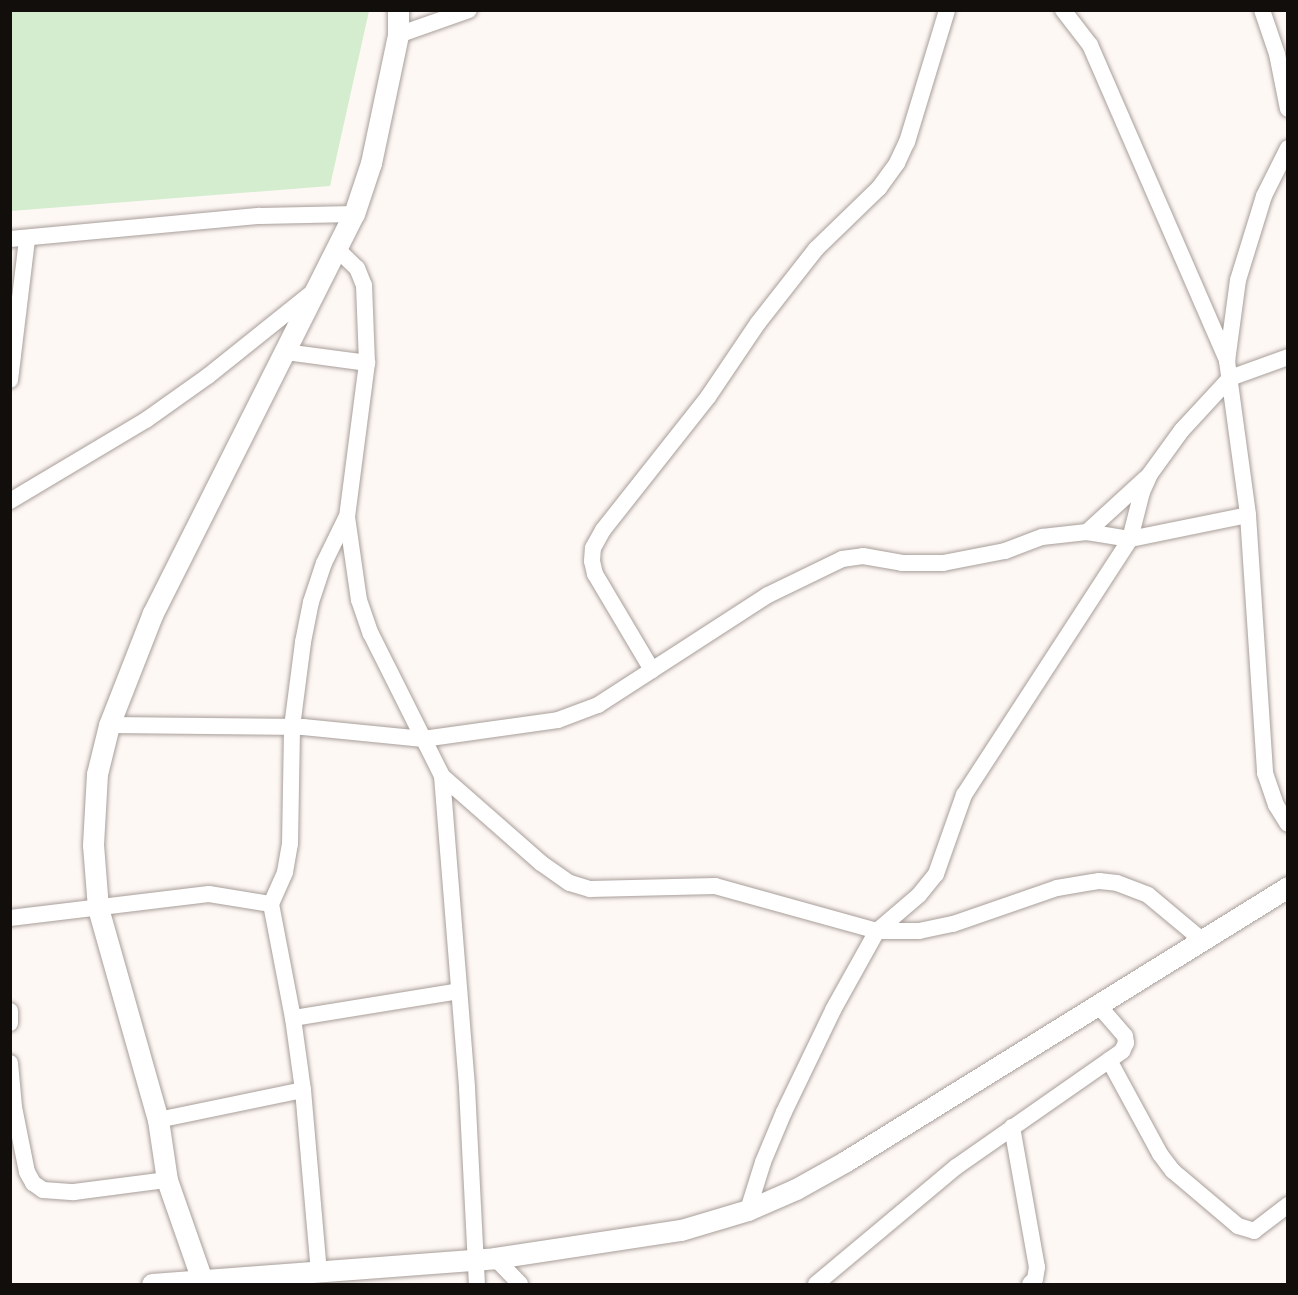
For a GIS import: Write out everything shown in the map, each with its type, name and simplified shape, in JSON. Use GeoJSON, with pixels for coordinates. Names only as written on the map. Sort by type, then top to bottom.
{"type":"FeatureCollection","features":[{"type":"Feature","properties":{"kind":"street"},"geometry":{"type":"LineString","coordinates":[[202,1282],[166,1180],[158,1120],[98,908],[93,844],[94,798],[109,725],[153,613],[354,214],[371,163],[398,35],[398,10]]}},
{"type":"Feature","properties":{"kind":"street"},"geometry":{"type":"LineString","coordinates":[[398,35],[469,10]]}},
{"type":"Feature","properties":{"kind":"street"},"geometry":{"type":"LineString","coordinates":[[652,670],[595,573],[592,561],[593,549],[603,530],[708,397],[758,323],[816,249],[879,188],[897,163],[907,142],[947,10]]}},
{"type":"Feature","properties":{"kind":"street"},"geometry":{"type":"LineString","coordinates":[[1063,10],[1090,45],[1229,369]]}},
{"type":"Feature","properties":{"kind":"street"},"geometry":{"type":"LineString","coordinates":[[1262,10],[1277,54],[1287,109]]}},
{"type":"Feature","properties":{"kind":"street"},"geometry":{"type":"LineString","coordinates":[[1287,148],[1264,196],[1238,280],[1229,369],[1248,515],[1265,773],[1276,806],[1287,824]]}},
{"type":"Feature","properties":{"kind":"street"},"geometry":{"type":"LineString","coordinates":[[10,380],[19,239],[260,216],[354,214]]}},
{"type":"Feature","properties":{"kind":"street"},"geometry":{"type":"LineString","coordinates":[[336,248],[357,268],[364,285],[367,363],[347,517],[359,600],[371,634],[442,776],[541,863],[570,883],[590,889],[715,886],[877,931],[918,931],[953,924],[1057,888],[1099,881],[1133,887],[1148,895],[1203,941]]}},
{"type":"Feature","properties":{"kind":"street"},"geometry":{"type":"LineString","coordinates":[[10,501],[146,420],[208,376],[315,290]]}},
{"type":"Feature","properties":{"kind":"street"},"geometry":{"type":"LineString","coordinates":[[285,352],[367,363]]}},
{"type":"Feature","properties":{"kind":"street"},"geometry":{"type":"LineString","coordinates":[[1087,532],[1150,474],[1229,369],[1287,357]]}},
{"type":"Feature","properties":{"kind":"street"},"geometry":{"type":"LineString","coordinates":[[748,1210],[784,1112],[833,1010],[877,931],[919,895],[936,874],[964,795],[1130,538],[1142,492],[1150,474]]}},
{"type":"Feature","properties":{"kind":"street"},"geometry":{"type":"LineString","coordinates":[[109,725],[292,727],[423,739],[558,720],[598,705],[768,595],[842,559],[863,556],[902,563],[943,563],[1005,551],[1042,537],[1087,532],[1130,538],[1248,515]]}},
{"type":"Feature","properties":{"kind":"street"},"geometry":{"type":"LineString","coordinates":[[319,1272],[303,1090],[293,1017],[271,904],[285,872],[290,844],[292,727],[303,642],[311,602],[324,563],[347,517]]}},
{"type":"Feature","properties":{"kind":"street"},"geometry":{"type":"LineString","coordinates":[[442,776],[467,1088],[485,1259],[477,1284]]}},
{"type":"Feature","properties":{"kind":"street"},"geometry":{"type":"LineString","coordinates":[[152,1284],[285,1280],[319,1272],[485,1259],[681,1230],[748,1210],[796,1189],[846,1161],[1100,1006],[1287,887]]}},
{"type":"Feature","properties":{"kind":"street"},"geometry":{"type":"LineString","coordinates":[[10,918],[209,894],[271,904]]}},
{"type":"Feature","properties":{"kind":"street"},"geometry":{"type":"LineString","coordinates":[[293,1017],[459,991]]}},
{"type":"Feature","properties":{"kind":"street"},"geometry":{"type":"LineString","coordinates":[[816,1284],[956,1167],[1125,1047],[1125,1036],[1100,1006]]}},
{"type":"Feature","properties":{"kind":"street"},"geometry":{"type":"LineString","coordinates":[[10,1011],[10,1023]]}},
{"type":"Feature","properties":{"kind":"street"},"geometry":{"type":"LineString","coordinates":[[1108,1060],[1160,1154],[1173,1171],[1238,1226],[1254,1231],[1287,1205]]}},
{"type":"Feature","properties":{"kind":"street"},"geometry":{"type":"LineString","coordinates":[[10,1064],[14,1107],[27,1172],[33,1184],[43,1190],[74,1192],[166,1180]]}},
{"type":"Feature","properties":{"kind":"street"},"geometry":{"type":"LineString","coordinates":[[158,1120],[303,1090]]}},
{"type":"Feature","properties":{"kind":"street"},"geometry":{"type":"LineString","coordinates":[[1012,1127],[1037,1267],[1035,1278],[1030,1284]]}},
{"type":"Feature","properties":{"kind":"street"},"geometry":{"type":"LineString","coordinates":[[485,1259],[520,1284]]}},
{"type":"Feature","properties":{"kind":"green space"},"geometry":{"type":"Polygon","coordinates":[[[11,10],[369,11],[330,186],[11,211],[11,10]]]}}]}
